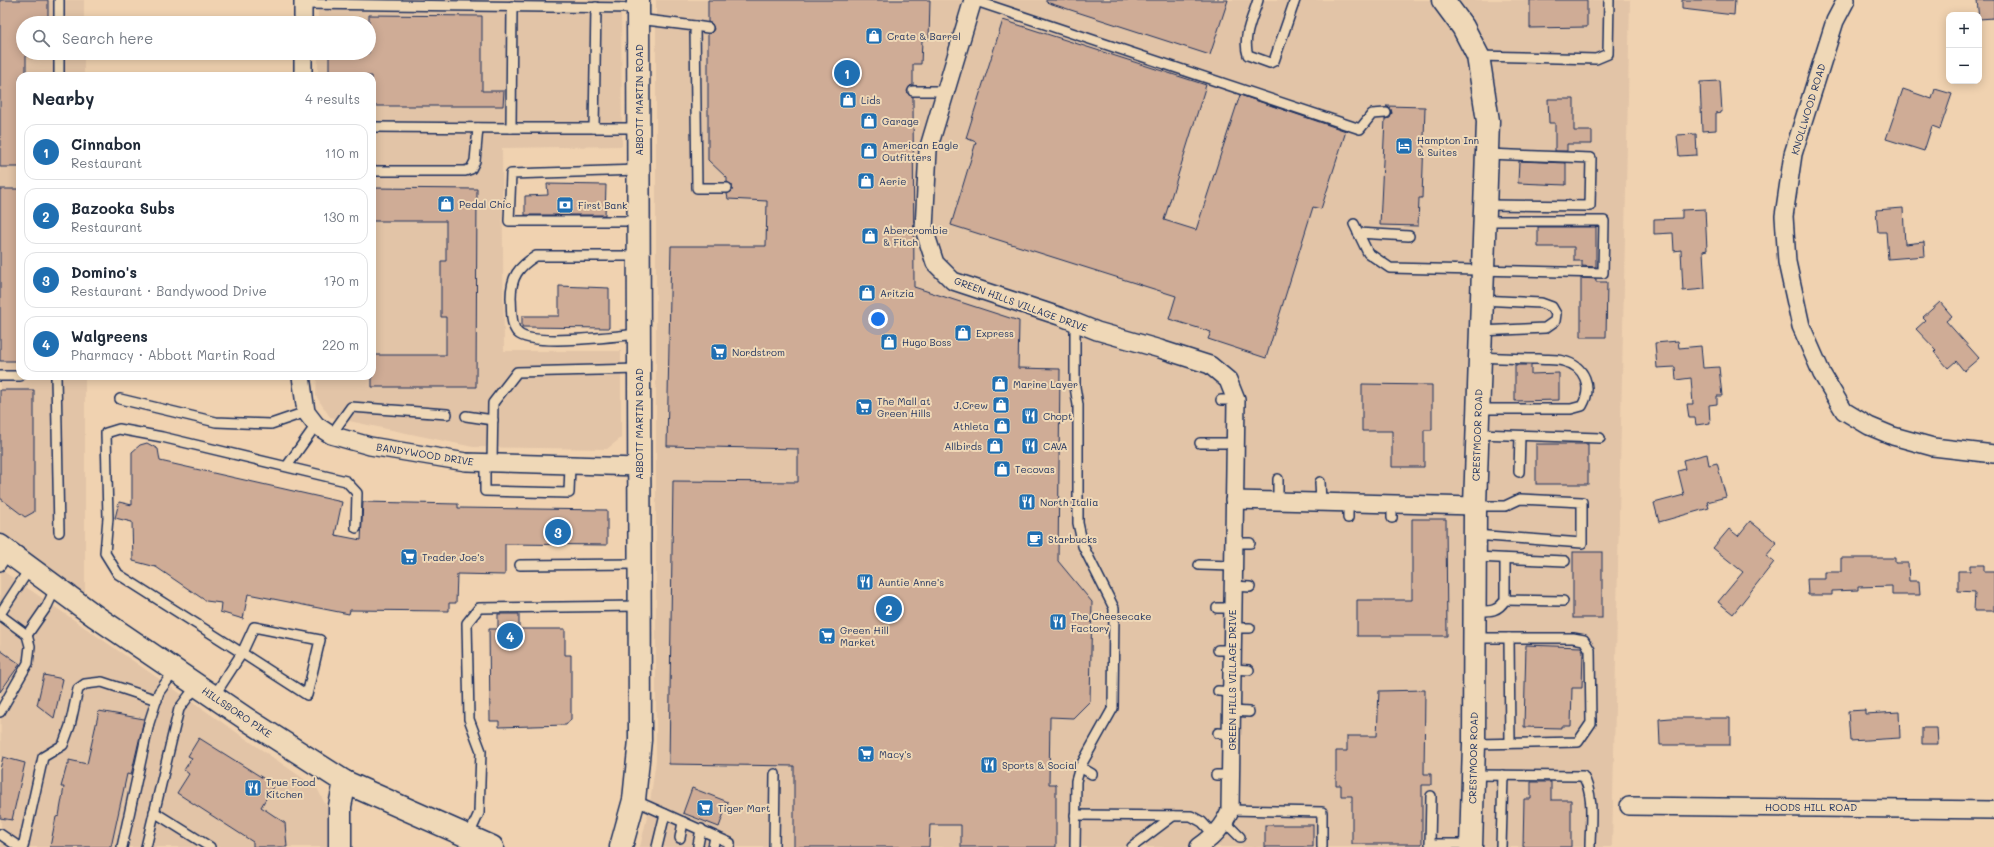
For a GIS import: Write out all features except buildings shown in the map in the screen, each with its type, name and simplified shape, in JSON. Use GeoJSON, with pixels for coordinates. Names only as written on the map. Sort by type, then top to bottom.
{"type":"FeatureCollection","features":[{"type":"Feature","properties":{"kind":"main road","name":"CRESTMOOR ROAD"},"geometry":{"type":"LineString","coordinates":[[1443,0],[1463,26],[1478,56],[1488,121],[1475,506],[1474,744],[1471,846]]}},
{"type":"Feature","properties":{"kind":"main road","name":"ABBOTT MARTIN ROAD"},"geometry":{"type":"LineString","coordinates":[[621,847],[634,800],[640,740],[638,9]]}},
{"type":"Feature","properties":{"kind":"main road","name":"HILLSBORO PIKE"},"geometry":{"type":"LineString","coordinates":[[3,555],[30,568],[205,691],[345,782],[477,843]]}},
{"type":"Feature","properties":{"kind":"main road"},"geometry":{"type":"LineString","coordinates":[[340,847],[340,806],[345,782]]}},
{"type":"Feature","properties":{"kind":"street","name":"GREEN HILLS VILLAGE DRIVE"},"geometry":{"type":"LineString","coordinates":[[973,0],[928,150],[924,229],[935,263],[953,281],[1062,317],[1075,323],[1210,365],[1228,380],[1228,400],[1235,443],[1234,500],[1242,543],[1234,566],[1233,586],[1225,608],[1233,628],[1225,650],[1241,669],[1225,692],[1241,712],[1225,733],[1223,823]]}},
{"type":"Feature","properties":{"kind":"street","name":"KNOLLWOOD ROAD"},"geometry":{"type":"LineString","coordinates":[[1846,0],[1835,21],[1794,154],[1784,216],[1787,262],[1801,326],[1822,374],[1844,411],[1869,426],[1894,436],[1933,447],[1994,454]]}},
{"type":"Feature","properties":{"kind":"street"},"geometry":{"type":"LineString","coordinates":[[303,2],[303,16]]}},
{"type":"Feature","properties":{"kind":"street"},"geometry":{"type":"LineString","coordinates":[[303,60],[303,72]]}},
{"type":"Feature","properties":{"kind":"street"},"geometry":{"type":"LineString","coordinates":[[302,380],[311,418]]}},
{"type":"Feature","properties":{"kind":"street","name":"BANDYWOOD DRIVE"},"geometry":{"type":"LineString","coordinates":[[311,418],[331,435],[370,446],[466,462],[639,467]]}},
{"type":"Feature","properties":{"kind":"street"},"geometry":{"type":"LineString","coordinates":[[1234,500],[1321,502],[1348,510],[1392,511],[1475,506]]}},
{"type":"Feature","properties":{"kind":"street","name":"HOODS HILL ROAD"},"geometry":{"type":"LineString","coordinates":[[1629,806],[1994,810]]}},
{"type":"Feature","properties":{"kind":"street"},"geometry":{"type":"LineString","coordinates":[[1199,847],[1223,823]]}},
{"type":"Feature","properties":{"kind":"lane"},"geometry":{"type":"LineString","coordinates":[[59,0],[59,16]]}},
{"type":"Feature","properties":{"kind":"lane"},"geometry":{"type":"LineString","coordinates":[[973,0],[1360,129],[1372,114],[1386,113]]}},
{"type":"Feature","properties":{"kind":"lane"},"geometry":{"type":"LineString","coordinates":[[1258,0],[1246,38],[1246,50],[1248,55],[1270,63],[1274,61],[1295,0]]}},
{"type":"Feature","properties":{"kind":"lane"},"geometry":{"type":"LineString","coordinates":[[1478,56],[1596,59],[1608,54],[1609,0]]}},
{"type":"Feature","properties":{"kind":"lane"},"geometry":{"type":"LineString","coordinates":[[303,2],[638,9],[695,26],[708,28]]}},
{"type":"Feature","properties":{"kind":"lane"},"geometry":{"type":"LineString","coordinates":[[511,128],[512,6]]}},
{"type":"Feature","properties":{"kind":"lane"},"geometry":{"type":"LineString","coordinates":[[594,128],[596,7]]}},
{"type":"Feature","properties":{"kind":"lane"},"geometry":{"type":"LineString","coordinates":[[695,26],[697,188],[727,188]]}},
{"type":"Feature","properties":{"kind":"lane"},"geometry":{"type":"LineString","coordinates":[[59,60],[59,72]]}},
{"type":"Feature","properties":{"kind":"lane"},"geometry":{"type":"LineString","coordinates":[[913,91],[946,91]]}},
{"type":"Feature","properties":{"kind":"lane"},"geometry":{"type":"LineString","coordinates":[[376,127],[639,128]]}},
{"type":"Feature","properties":{"kind":"lane"},"geometry":{"type":"LineString","coordinates":[[376,171],[465,171],[471,169],[475,161],[478,128]]}},
{"type":"Feature","properties":{"kind":"lane"},"geometry":{"type":"LineString","coordinates":[[1484,213],[1590,206],[1591,158],[1488,154]]}},
{"type":"Feature","properties":{"kind":"lane"},"geometry":{"type":"LineString","coordinates":[[639,170],[510,174],[509,221],[639,221]]}},
{"type":"Feature","properties":{"kind":"lane"},"geometry":{"type":"LineString","coordinates":[[1409,236],[1356,229],[1368,253],[1390,268],[1603,273],[1604,221],[1484,213]]}},
{"type":"Feature","properties":{"kind":"lane"},"geometry":{"type":"LineString","coordinates":[[639,256],[536,256],[523,264],[514,277],[511,291],[513,321],[517,333],[523,337],[546,340],[639,334]]}},
{"type":"Feature","properties":{"kind":"lane"},"geometry":{"type":"LineString","coordinates":[[1480,331],[1545,328],[1555,321],[1556,314],[1552,307],[1541,303],[1481,300]]}},
{"type":"Feature","properties":{"kind":"lane"},"geometry":{"type":"LineString","coordinates":[[1074,847],[1076,781],[1080,767],[1114,708],[1114,608],[1083,546],[1078,523],[1078,405],[1075,387],[1075,323]]}},
{"type":"Feature","properties":{"kind":"lane"},"geometry":{"type":"LineString","coordinates":[[1478,409],[1571,409],[1582,406],[1587,397],[1588,388],[1585,376],[1577,366],[1562,360],[1479,357]]}},
{"type":"Feature","properties":{"kind":"lane"},"geometry":{"type":"LineString","coordinates":[[570,465],[568,493],[485,491],[493,420],[493,403],[517,372],[639,369]]}},
{"type":"Feature","properties":{"kind":"lane"},"geometry":{"type":"LineString","coordinates":[[0,376],[16,376]]}},
{"type":"Feature","properties":{"kind":"lane"},"geometry":{"type":"LineString","coordinates":[[56,380],[59,532]]}},
{"type":"Feature","properties":{"kind":"lane"},"geometry":{"type":"LineString","coordinates":[[120,399],[216,422],[271,424],[311,418]]}},
{"type":"Feature","properties":{"kind":"lane"},"geometry":{"type":"LineString","coordinates":[[331,435],[352,407],[447,414]]}},
{"type":"Feature","properties":{"kind":"lane"},"geometry":{"type":"LineString","coordinates":[[466,416],[493,420]]}},
{"type":"Feature","properties":{"kind":"lane"},"geometry":{"type":"LineString","coordinates":[[287,466],[311,418]]}},
{"type":"Feature","properties":{"kind":"lane"},"geometry":{"type":"LineString","coordinates":[[146,847],[179,708],[205,691],[242,653],[254,627],[320,640],[307,695],[242,653],[118,574],[105,553],[108,518],[106,433],[119,429],[287,466],[346,481],[356,493],[356,528]]}},
{"type":"Feature","properties":{"kind":"lane"},"geometry":{"type":"LineString","coordinates":[[1477,434],[1600,438]]}},
{"type":"Feature","properties":{"kind":"lane"},"geometry":{"type":"LineString","coordinates":[[1519,472],[1520,436]]}},
{"type":"Feature","properties":{"kind":"lane"},"geometry":{"type":"LineString","coordinates":[[1200,443],[1235,443]]}},
{"type":"Feature","properties":{"kind":"lane"},"geometry":{"type":"LineString","coordinates":[[1278,479],[1278,501]]}},
{"type":"Feature","properties":{"kind":"lane"},"geometry":{"type":"LineString","coordinates":[[1320,482],[1321,502]]}},
{"type":"Feature","properties":{"kind":"lane"},"geometry":{"type":"LineString","coordinates":[[1475,506],[1504,506],[1520,499],[1582,502],[1582,543],[1475,535]]}},
{"type":"Feature","properties":{"kind":"lane"},"geometry":{"type":"LineString","coordinates":[[1475,557],[1565,561]]}},
{"type":"Feature","properties":{"kind":"lane"},"geometry":{"type":"LineString","coordinates":[[1474,611],[1494,611],[1500,607],[1505,600],[1505,558]]}},
{"type":"Feature","properties":{"kind":"lane"},"geometry":{"type":"LineString","coordinates":[[520,565],[639,564]]}},
{"type":"Feature","properties":{"kind":"lane"},"geometry":{"type":"LineString","coordinates":[[1199,565],[1234,566]]}},
{"type":"Feature","properties":{"kind":"lane"},"geometry":{"type":"LineString","coordinates":[[28,635],[0,615],[30,568]]}},
{"type":"Feature","properties":{"kind":"lane"},"geometry":{"type":"LineString","coordinates":[[1233,586],[1250,586]]}},
{"type":"Feature","properties":{"kind":"lane"},"geometry":{"type":"LineString","coordinates":[[0,712],[28,663],[30,646],[28,635],[47,606],[56,587]]}},
{"type":"Feature","properties":{"kind":"lane"},"geometry":{"type":"LineString","coordinates":[[1505,600],[1563,601]]}},
{"type":"Feature","properties":{"kind":"lane"},"geometry":{"type":"LineString","coordinates":[[477,843],[480,813],[481,751],[469,719],[467,623],[479,608],[640,606]]}},
{"type":"Feature","properties":{"kind":"lane"},"geometry":{"type":"LineString","coordinates":[[1233,628],[1250,628]]}},
{"type":"Feature","properties":{"kind":"lane"},"geometry":{"type":"LineString","coordinates":[[1474,638],[1584,640],[1590,650],[1591,687],[1591,723],[1578,742],[1474,744]]}},
{"type":"Feature","properties":{"kind":"lane"},"geometry":{"type":"LineString","coordinates":[[1510,638],[1510,743]]}},
{"type":"Feature","properties":{"kind":"lane"},"geometry":{"type":"LineString","coordinates":[[122,847],[149,723],[159,692],[175,670]]}},
{"type":"Feature","properties":{"kind":"lane"},"geometry":{"type":"LineString","coordinates":[[23,847],[43,757],[63,745],[70,726],[78,689],[85,684],[102,682],[157,700]]}},
{"type":"Feature","properties":{"kind":"lane"},"geometry":{"type":"LineString","coordinates":[[1080,767],[1092,774]]}},
{"type":"Feature","properties":{"kind":"lane"},"geometry":{"type":"LineString","coordinates":[[774,847],[775,774]]}},
{"type":"Feature","properties":{"kind":"lane"},"geometry":{"type":"LineString","coordinates":[[1472,775],[1583,776],[1588,785],[1591,801],[1590,847]]}},
{"type":"Feature","properties":{"kind":"lane"},"geometry":{"type":"LineString","coordinates":[[1501,847],[1503,775]]}},
{"type":"Feature","properties":{"kind":"lane"},"geometry":{"type":"LineString","coordinates":[[1431,796],[1430,844],[1471,846]]}},
{"type":"Feature","properties":{"kind":"lane"},"geometry":{"type":"LineString","coordinates":[[634,800],[730,843],[729,847]]}},
{"type":"Feature","properties":{"kind":"lane"},"geometry":{"type":"LineString","coordinates":[[154,812],[210,847]]}},
{"type":"Feature","properties":{"kind":"lane"},"geometry":{"type":"LineString","coordinates":[[1075,815],[1173,816],[1196,818],[1223,823],[1322,812],[1322,847]]}},
{"type":"Feature","properties":{"kind":"lane"},"geometry":{"type":"LineString","coordinates":[[657,847],[665,814]]}},
{"type":"Feature","properties":{"kind":"lane"},"geometry":{"type":"LineString","coordinates":[[1132,847],[1173,816]]}},
{"type":"Feature","properties":{"kind":"lane"},"geometry":{"type":"LineString","coordinates":[[680,838],[683,822]]}},
{"type":"Feature","properties":{"kind":"lane"},"geometry":{"type":"LineString","coordinates":[[1223,823],[1240,837]]}},
{"type":"Feature","properties":{"kind":"lane"},"geometry":{"type":"LineString","coordinates":[[698,845],[701,830]]}},
{"type":"Feature","properties":{"kind":"lane"},"geometry":{"type":"LineString","coordinates":[[0,834],[19,847]]}},
{"type":"Feature","properties":{"kind":"lane"},"geometry":{"type":"LineString","coordinates":[[713,847],[715,836]]}},
{"type":"Feature","properties":{"kind":"shaded area"},"geometry":{"type":"Polygon","coordinates":[[[0,0],[84,0],[84,16],[16,16],[16,60],[84,60],[84,72],[16,72],[16,380],[85,380],[85,608],[0,548],[0,0]]]}},
{"type":"Feature","properties":{"kind":"shaded area"},"geometry":{"type":"Polygon","coordinates":[[[318,0],[621,0],[622,146],[502,148],[504,351],[621,351],[621,438],[607,449],[473,447],[330,417],[316,396],[317,380],[376,380],[376,72],[318,72],[318,60],[376,60],[376,16],[318,16],[318,0]]]}},
{"type":"Feature","properties":{"kind":"shaded area"},"geometry":{"type":"Polygon","coordinates":[[[656,0],[1630,0],[1612,847],[640,847],[649,809],[656,760],[656,0]]]}},
{"type":"Feature","properties":{"kind":"shaded area"},"geometry":{"type":"Polygon","coordinates":[[[0,569],[317,788],[327,808],[327,847],[1,847],[0,569]]]}},
{"type":"Feature","properties":{"kind":"place","name":"Crate & Barrel"},"geometry":{"type":"Point","coordinates":[874,36]}},
{"type":"Feature","properties":{"kind":"place","name":"Cinnabon"},"geometry":{"type":"Point","coordinates":[847,73]}},
{"type":"Feature","properties":{"kind":"place","name":"Lids"},"geometry":{"type":"Point","coordinates":[848,100]}},
{"type":"Feature","properties":{"kind":"place","name":"Garage"},"geometry":{"type":"Point","coordinates":[869,121]}},
{"type":"Feature","properties":{"kind":"place","name":"Hampton Inn & Suites"},"geometry":{"type":"Point","coordinates":[1404,146]}},
{"type":"Feature","properties":{"kind":"place","name":"American Eagle Outfitters"},"geometry":{"type":"Point","coordinates":[869,151]}},
{"type":"Feature","properties":{"kind":"place","name":"Aerie"},"geometry":{"type":"Point","coordinates":[866,181]}},
{"type":"Feature","properties":{"kind":"place","name":"Pedal Chic"},"geometry":{"type":"Point","coordinates":[446,204]}},
{"type":"Feature","properties":{"kind":"place","name":"First Bank"},"geometry":{"type":"Point","coordinates":[565,205]}},
{"type":"Feature","properties":{"kind":"place","name":"Abercrombie & Fitch"},"geometry":{"type":"Point","coordinates":[870,236]}},
{"type":"Feature","properties":{"kind":"place","name":"Aritzia"},"geometry":{"type":"Point","coordinates":[867,293]}},
{"type":"Feature","properties":{"kind":"place","name":"Express"},"geometry":{"type":"Point","coordinates":[963,333]}},
{"type":"Feature","properties":{"kind":"place","name":"Hugo Boss"},"geometry":{"type":"Point","coordinates":[889,342]}},
{"type":"Feature","properties":{"kind":"place","name":"Nordstrom"},"geometry":{"type":"Point","coordinates":[719,352]}},
{"type":"Feature","properties":{"kind":"place","name":"Marine Layer"},"geometry":{"type":"Point","coordinates":[1000,384]}},
{"type":"Feature","properties":{"kind":"place","name":"J.Crew"},"geometry":{"type":"Point","coordinates":[1001,405]}},
{"type":"Feature","properties":{"kind":"place","name":"The Mall at Green Hills"},"geometry":{"type":"Point","coordinates":[864,407]}},
{"type":"Feature","properties":{"kind":"place","name":"Chopt"},"geometry":{"type":"Point","coordinates":[1030,416]}},
{"type":"Feature","properties":{"kind":"place","name":"Athleta"},"geometry":{"type":"Point","coordinates":[1002,426]}},
{"type":"Feature","properties":{"kind":"place","name":"Allbirds"},"geometry":{"type":"Point","coordinates":[995,446]}},
{"type":"Feature","properties":{"kind":"place","name":"CAVA"},"geometry":{"type":"Point","coordinates":[1030,446]}},
{"type":"Feature","properties":{"kind":"place","name":"Tecovas"},"geometry":{"type":"Point","coordinates":[1002,469]}},
{"type":"Feature","properties":{"kind":"place","name":"North Italia"},"geometry":{"type":"Point","coordinates":[1027,502]}},
{"type":"Feature","properties":{"kind":"place","name":"Domino's"},"geometry":{"type":"Point","coordinates":[558,532]}},
{"type":"Feature","properties":{"kind":"place","name":"Starbucks"},"geometry":{"type":"Point","coordinates":[1035,539]}},
{"type":"Feature","properties":{"kind":"place","name":"Trader Joe's"},"geometry":{"type":"Point","coordinates":[409,557]}},
{"type":"Feature","properties":{"kind":"place","name":"Auntie Anne's"},"geometry":{"type":"Point","coordinates":[865,582]}},
{"type":"Feature","properties":{"kind":"place","name":"Bazooka Subs"},"geometry":{"type":"Point","coordinates":[889,609]}},
{"type":"Feature","properties":{"kind":"place","name":"The Cheesecake Factory"},"geometry":{"type":"Point","coordinates":[1058,622]}},
{"type":"Feature","properties":{"kind":"place","name":"Walgreens"},"geometry":{"type":"Point","coordinates":[510,636]}},
{"type":"Feature","properties":{"kind":"place","name":"Green Hill Market"},"geometry":{"type":"Point","coordinates":[827,636]}},
{"type":"Feature","properties":{"kind":"place","name":"Macy's"},"geometry":{"type":"Point","coordinates":[866,754]}},
{"type":"Feature","properties":{"kind":"place","name":"Sports & Social"},"geometry":{"type":"Point","coordinates":[989,765]}},
{"type":"Feature","properties":{"kind":"place","name":"True Food Kitchen"},"geometry":{"type":"Point","coordinates":[253,788]}},
{"type":"Feature","properties":{"kind":"place","name":"Tiger Mart"},"geometry":{"type":"Point","coordinates":[705,808]}}]}
